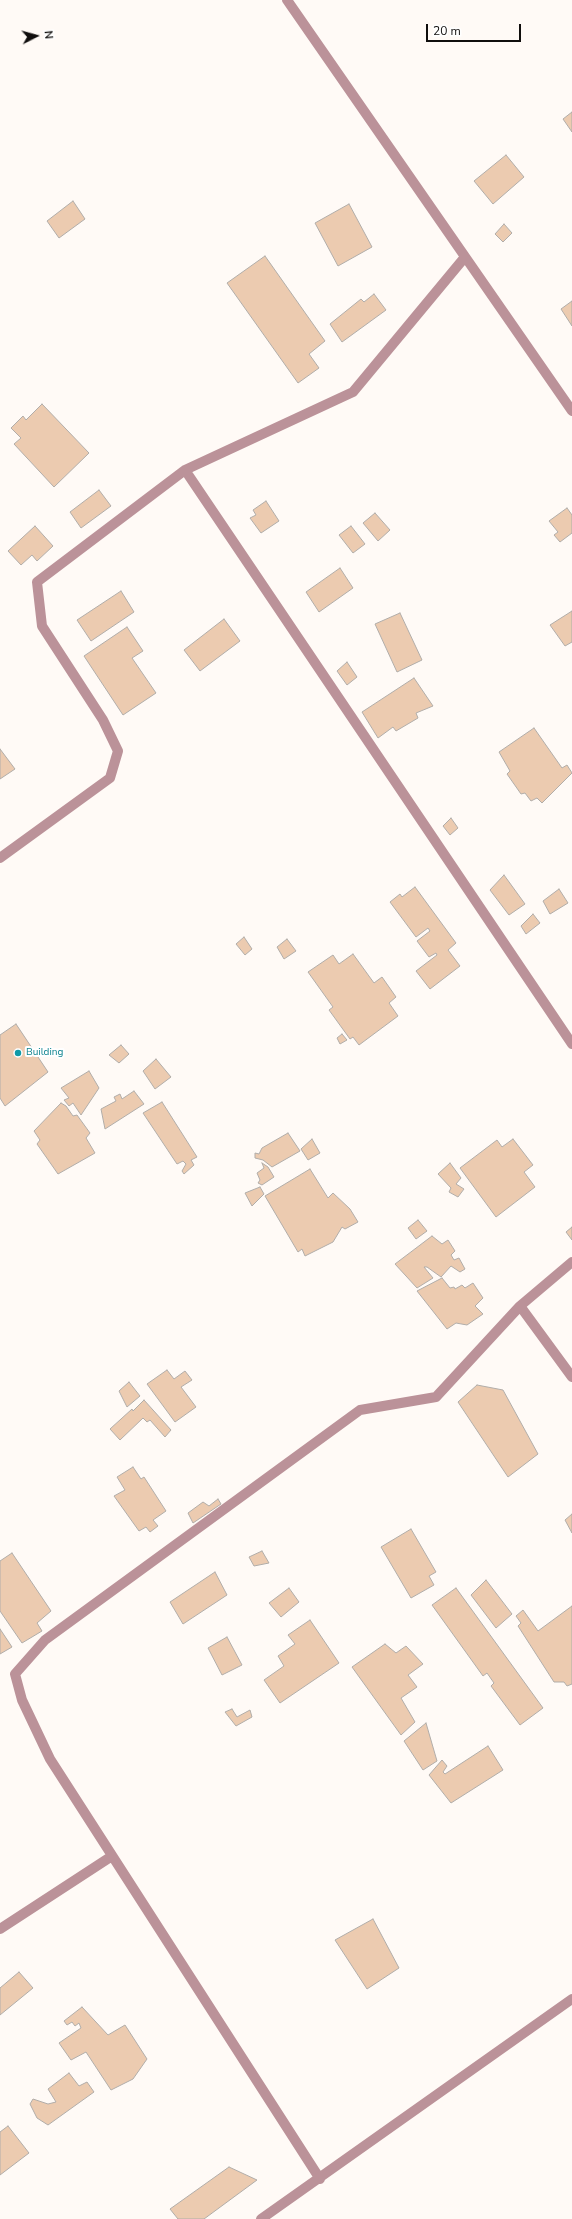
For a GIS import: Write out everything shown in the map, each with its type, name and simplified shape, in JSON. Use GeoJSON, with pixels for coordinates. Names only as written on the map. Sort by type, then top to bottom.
{"type":"FeatureCollection","features":[{"type":"Feature","properties":{"kind":"street"},"geometry":{"type":"LineString","coordinates":[[288,0],[572,411]]}},
{"type":"Feature","properties":{"kind":"street"},"geometry":{"type":"LineString","coordinates":[[0,858],[110,778],[118,751],[103,720],[42,626],[37,582],[185,470],[353,392],[465,257]]}},
{"type":"Feature","properties":{"kind":"street"},"geometry":{"type":"LineString","coordinates":[[185,470],[572,1044]]}},
{"type":"Feature","properties":{"kind":"street"},"geometry":{"type":"LineString","coordinates":[[320,2179],[50,1759],[22,1700],[15,1674],[45,1640],[360,1410],[436,1397],[520,1306],[572,1262]]}},
{"type":"Feature","properties":{"kind":"street"},"geometry":{"type":"LineString","coordinates":[[520,1306],[572,1377]]}},
{"type":"Feature","properties":{"kind":"street"},"geometry":{"type":"LineString","coordinates":[[0,1929],[112,1856]]}},
{"type":"Feature","properties":{"kind":"street"},"geometry":{"type":"LineString","coordinates":[[261,2219],[320,2179],[513,2039],[572,1999]]}},
{"type":"Feature","properties":{"kind":"building"},"geometry":{"type":"Polygon","coordinates":[[[572,112],[572,132],[563,119],[572,112]]]}},
{"type":"Feature","properties":{"kind":"building"},"geometry":{"type":"Polygon","coordinates":[[[506,155],[524,177],[493,204],[474,181],[506,155]]]}},
{"type":"Feature","properties":{"kind":"building"},"geometry":{"type":"Polygon","coordinates":[[[73,201],[85,219],[59,238],[47,221],[73,201]]]}},
{"type":"Feature","properties":{"kind":"building"},"geometry":{"type":"Polygon","coordinates":[[[349,204],[372,247],[338,266],[315,223],[349,204]]]}},
{"type":"Feature","properties":{"kind":"building"},"geometry":{"type":"Polygon","coordinates":[[[504,224],[512,233],[503,242],[495,234],[504,224]]]}},
{"type":"Feature","properties":{"kind":"building"},"geometry":{"type":"Polygon","coordinates":[[[265,256],[325,341],[309,354],[319,368],[298,383],[227,283],[265,256]]]}},
{"type":"Feature","properties":{"kind":"building"},"geometry":{"type":"Polygon","coordinates":[[[374,294],[386,310],[342,342],[330,324],[361,299],[364,302],[374,294]]]}},
{"type":"Feature","properties":{"kind":"building"},"geometry":{"type":"Polygon","coordinates":[[[572,301],[572,326],[561,309],[572,301]]]}},
{"type":"Feature","properties":{"kind":"building"},"geometry":{"type":"Polygon","coordinates":[[[42,404],[89,453],[54,487],[14,444],[21,438],[11,428],[23,416],[26,420],[42,404]]]}},
{"type":"Feature","properties":{"kind":"building"},"geometry":{"type":"Polygon","coordinates":[[[99,490],[111,506],[81,528],[70,512],[99,490]]]}},
{"type":"Feature","properties":{"kind":"building"},"geometry":{"type":"Polygon","coordinates":[[[266,501],[279,521],[261,533],[250,518],[256,515],[253,510],[266,501]]]}},
{"type":"Feature","properties":{"kind":"building"},"geometry":{"type":"Polygon","coordinates":[[[567,508],[572,515],[572,533],[560,542],[554,535],[558,532],[549,521],[567,508]]]}},
{"type":"Feature","properties":{"kind":"building"},"geometry":{"type":"Polygon","coordinates":[[[375,513],[390,530],[378,541],[363,523],[375,513]]]}},
{"type":"Feature","properties":{"kind":"building"},"geometry":{"type":"Polygon","coordinates":[[[35,526],[53,546],[37,561],[32,555],[21,565],[8,551],[35,526]]]}},
{"type":"Feature","properties":{"kind":"building"},"geometry":{"type":"Polygon","coordinates":[[[351,526],[365,544],[353,553],[339,535],[351,526]]]}},
{"type":"Feature","properties":{"kind":"building"},"geometry":{"type":"Polygon","coordinates":[[[340,568],[353,588],[319,612],[306,592],[340,568]]]}},
{"type":"Feature","properties":{"kind":"building"},"geometry":{"type":"Polygon","coordinates":[[[121,591],[134,612],[91,641],[77,620],[121,591]]]}},
{"type":"Feature","properties":{"kind":"building"},"geometry":{"type":"Polygon","coordinates":[[[572,611],[572,642],[565,646],[550,625],[572,611]]]}},
{"type":"Feature","properties":{"kind":"building"},"geometry":{"type":"Polygon","coordinates":[[[400,613],[422,660],[397,672],[375,624],[400,613]]]}},
{"type":"Feature","properties":{"kind":"building"},"geometry":{"type":"Polygon","coordinates":[[[224,619],[240,641],[200,671],[184,650],[224,619]]]}},
{"type":"Feature","properties":{"kind":"building"},"geometry":{"type":"Polygon","coordinates":[[[127,627],[143,651],[132,658],[156,693],[123,715],[84,656],[127,627]]]}},
{"type":"Feature","properties":{"kind":"building"},"geometry":{"type":"Polygon","coordinates":[[[347,662],[357,677],[347,685],[337,671],[347,662]]]}},
{"type":"Feature","properties":{"kind":"building"},"geometry":{"type":"Polygon","coordinates":[[[414,678],[433,706],[416,713],[418,718],[396,731],[393,727],[378,738],[362,712],[414,678]]]}},
{"type":"Feature","properties":{"kind":"building"},"geometry":{"type":"Polygon","coordinates":[[[534,728],[562,768],[567,765],[572,773],[542,803],[537,798],[531,801],[525,793],[521,794],[507,774],[510,771],[499,752],[534,728]]]}},
{"type":"Feature","properties":{"kind":"building"},"geometry":{"type":"Polygon","coordinates":[[[0,749],[15,769],[0,779],[0,749]]]}},
{"type":"Feature","properties":{"kind":"building"},"geometry":{"type":"Polygon","coordinates":[[[451,818],[458,828],[450,835],[443,826],[451,818]]]}},
{"type":"Feature","properties":{"kind":"building"},"geometry":{"type":"Polygon","coordinates":[[[504,875],[525,904],[509,915],[490,890],[504,875]]]}},
{"type":"Feature","properties":{"kind":"building"},"geometry":{"type":"Polygon","coordinates":[[[415,887],[456,943],[448,950],[460,966],[430,989],[416,971],[437,955],[436,953],[429,957],[417,941],[430,931],[428,928],[416,937],[390,902],[400,894],[402,897],[415,887]]]}},
{"type":"Feature","properties":{"kind":"building"},"geometry":{"type":"Polygon","coordinates":[[[559,889],[568,903],[550,914],[543,901],[559,889]]]}},
{"type":"Feature","properties":{"kind":"building"},"geometry":{"type":"Polygon","coordinates":[[[533,914],[540,923],[526,934],[521,926],[533,914]]]}},
{"type":"Feature","properties":{"kind":"building"},"geometry":{"type":"Polygon","coordinates":[[[244,937],[252,949],[245,955],[236,944],[244,937]]]}},
{"type":"Feature","properties":{"kind":"building"},"geometry":{"type":"Polygon","coordinates":[[[287,939],[296,951],[284,959],[277,947],[287,939]]]}},
{"type":"Feature","properties":{"kind":"building"},"geometry":{"type":"Polygon","coordinates":[[[353,954],[374,983],[382,977],[396,997],[389,1003],[398,1016],[359,1045],[353,1037],[350,1039],[329,1010],[333,1007],[308,972],[333,955],[339,964],[353,954]]]}},
{"type":"Feature","properties":{"kind":"building","name":"Building"},"geometry":{"type":"Polygon","coordinates":[[[16,1024],[48,1072],[5,1106],[0,1098],[0,1035],[16,1024]]]}},
{"type":"Feature","properties":{"kind":"building"},"geometry":{"type":"Polygon","coordinates":[[[342,1034],[347,1040],[340,1044],[337,1038],[342,1034]]]}},
{"type":"Feature","properties":{"kind":"building"},"geometry":{"type":"Polygon","coordinates":[[[121,1045],[129,1054],[119,1063],[109,1055],[121,1045]]]}},
{"type":"Feature","properties":{"kind":"building"},"geometry":{"type":"Polygon","coordinates":[[[156,1059],[171,1077],[155,1089],[143,1071],[156,1059]]]}},
{"type":"Feature","properties":{"kind":"building"},"geometry":{"type":"Polygon","coordinates":[[[89,1071],[99,1088],[81,1115],[73,1103],[69,1106],[64,1100],[69,1098],[61,1088],[89,1071]]]}},
{"type":"Feature","properties":{"kind":"building"},"geometry":{"type":"Polygon","coordinates":[[[134,1091],[144,1104],[105,1129],[101,1109],[116,1101],[114,1097],[120,1094],[122,1099],[134,1091]]]}},
{"type":"Feature","properties":{"kind":"building"},"geometry":{"type":"Polygon","coordinates":[[[162,1102],[197,1157],[191,1160],[194,1165],[184,1174],[182,1171],[186,1164],[183,1161],[177,1164],[143,1113],[162,1102]]]}},
{"type":"Feature","properties":{"kind":"building"},"geometry":{"type":"Polygon","coordinates":[[[61,1103],[66,1106],[73,1116],[77,1115],[90,1133],[86,1138],[95,1153],[58,1174],[37,1144],[40,1140],[34,1131],[61,1103]]]}},
{"type":"Feature","properties":{"kind":"building"},"geometry":{"type":"Polygon","coordinates":[[[288,1133],[300,1151],[272,1167],[263,1160],[255,1158],[255,1153],[259,1154],[262,1148],[288,1133]]]}},
{"type":"Feature","properties":{"kind":"building"},"geometry":{"type":"Polygon","coordinates":[[[312,1139],[320,1153],[308,1160],[301,1149],[312,1139]]]}},
{"type":"Feature","properties":{"kind":"building"},"geometry":{"type":"Polygon","coordinates":[[[513,1139],[533,1165],[524,1172],[535,1187],[496,1217],[460,1168],[497,1140],[502,1147],[513,1139]]]}},
{"type":"Feature","properties":{"kind":"building"},"geometry":{"type":"Polygon","coordinates":[[[262,1163],[268,1167],[274,1177],[262,1185],[258,1183],[260,1180],[257,1173],[264,1168],[262,1163]]]}},
{"type":"Feature","properties":{"kind":"building"},"geometry":{"type":"Polygon","coordinates":[[[450,1163],[461,1178],[456,1184],[464,1189],[458,1197],[449,1192],[451,1188],[438,1174],[450,1163]]]}},
{"type":"Feature","properties":{"kind":"building"},"geometry":{"type":"Polygon","coordinates":[[[310,1169],[328,1198],[333,1193],[350,1209],[358,1222],[345,1229],[342,1227],[333,1242],[305,1256],[302,1249],[298,1252],[265,1196],[310,1169]]]}},
{"type":"Feature","properties":{"kind":"building"},"geometry":{"type":"Polygon","coordinates":[[[260,1187],[264,1194],[252,1206],[245,1193],[260,1187]]]}},
{"type":"Feature","properties":{"kind":"building"},"geometry":{"type":"Polygon","coordinates":[[[418,1220],[427,1231],[416,1239],[408,1228],[418,1220]]]}},
{"type":"Feature","properties":{"kind":"building"},"geometry":{"type":"Polygon","coordinates":[[[572,1227],[572,1240],[566,1232],[572,1227]]]}},
{"type":"Feature","properties":{"kind":"building"},"geometry":{"type":"Polygon","coordinates":[[[432,1236],[442,1244],[448,1240],[455,1251],[451,1255],[454,1260],[459,1258],[465,1269],[460,1272],[451,1266],[441,1277],[427,1267],[424,1267],[433,1278],[417,1288],[395,1264],[432,1236]]]}},
{"type":"Feature","properties":{"kind":"building"},"geometry":{"type":"Polygon","coordinates":[[[442,1278],[450,1288],[454,1287],[455,1289],[462,1285],[465,1288],[473,1283],[483,1298],[475,1306],[483,1314],[467,1325],[456,1323],[447,1329],[417,1291],[442,1278]]]}},
{"type":"Feature","properties":{"kind":"building"},"geometry":{"type":"Polygon","coordinates":[[[167,1370],[174,1379],[185,1371],[192,1380],[181,1387],[196,1407],[175,1422],[147,1384],[167,1370]]]}},
{"type":"Feature","properties":{"kind":"building"},"geometry":{"type":"Polygon","coordinates":[[[129,1382],[140,1396],[127,1407],[119,1391],[129,1382]]]}},
{"type":"Feature","properties":{"kind":"building"},"geometry":{"type":"Polygon","coordinates":[[[477,1385],[503,1390],[538,1454],[508,1477],[458,1402],[477,1385]]]}},
{"type":"Feature","properties":{"kind":"building"},"geometry":{"type":"Polygon","coordinates":[[[144,1400],[171,1430],[165,1437],[150,1420],[147,1422],[143,1418],[120,1440],[110,1429],[132,1409],[133,1411],[144,1400]]]}},
{"type":"Feature","properties":{"kind":"building"},"geometry":{"type":"Polygon","coordinates":[[[133,1467],[141,1479],[144,1477],[166,1511],[153,1520],[158,1526],[150,1532],[146,1527],[139,1531],[114,1496],[125,1490],[117,1477],[133,1467]]]}},
{"type":"Feature","properties":{"kind":"building"},"geometry":{"type":"Polygon","coordinates":[[[218,1499],[221,1504],[193,1523],[188,1513],[203,1502],[209,1506],[218,1499]]]}},
{"type":"Feature","properties":{"kind":"building"},"geometry":{"type":"Polygon","coordinates":[[[572,1514],[572,1533],[565,1520],[572,1514]]]}},
{"type":"Feature","properties":{"kind":"building"},"geometry":{"type":"Polygon","coordinates":[[[411,1529],[436,1572],[429,1576],[434,1585],[411,1598],[381,1547],[411,1529]]]}},
{"type":"Feature","properties":{"kind":"building"},"geometry":{"type":"Polygon","coordinates":[[[262,1551],[269,1563],[254,1566],[249,1557],[262,1551]]]}},
{"type":"Feature","properties":{"kind":"building"},"geometry":{"type":"Polygon","coordinates":[[[12,1553],[51,1611],[37,1623],[42,1631],[22,1643],[0,1611],[0,1561],[12,1553]]]}},
{"type":"Feature","properties":{"kind":"building"},"geometry":{"type":"Polygon","coordinates":[[[215,1572],[227,1595],[183,1624],[170,1602],[215,1572]]]}},
{"type":"Feature","properties":{"kind":"building"},"geometry":{"type":"Polygon","coordinates":[[[486,1580],[512,1614],[496,1628],[471,1595],[486,1580]]]}},
{"type":"Feature","properties":{"kind":"building"},"geometry":{"type":"Polygon","coordinates":[[[289,1588],[299,1602],[281,1617],[269,1603],[289,1588]]]}},
{"type":"Feature","properties":{"kind":"building"},"geometry":{"type":"Polygon","coordinates":[[[456,1588],[543,1708],[520,1725],[491,1686],[494,1683],[487,1673],[483,1676],[432,1605],[456,1588]]]}},
{"type":"Feature","properties":{"kind":"building"},"geometry":{"type":"Polygon","coordinates":[[[572,1606],[572,1684],[567,1686],[564,1682],[554,1682],[518,1626],[521,1623],[516,1616],[523,1610],[538,1631],[572,1606]]]}},
{"type":"Feature","properties":{"kind":"building"},"geometry":{"type":"Polygon","coordinates":[[[310,1620],[339,1663],[280,1703],[264,1680],[284,1666],[278,1656],[295,1644],[288,1635],[310,1620]]]}},
{"type":"Feature","properties":{"kind":"building"},"geometry":{"type":"Polygon","coordinates":[[[0,1629],[12,1647],[0,1654],[0,1629]]]}},
{"type":"Feature","properties":{"kind":"building"},"geometry":{"type":"Polygon","coordinates":[[[227,1637],[242,1665],[222,1675],[208,1648],[227,1637]]]}},
{"type":"Feature","properties":{"kind":"building"},"geometry":{"type":"Polygon","coordinates":[[[385,1644],[396,1653],[406,1646],[423,1664],[408,1675],[417,1687],[401,1698],[415,1722],[401,1735],[352,1667],[385,1644]]]}},
{"type":"Feature","properties":{"kind":"building"},"geometry":{"type":"Polygon","coordinates":[[[232,1709],[237,1717],[250,1710],[252,1717],[236,1726],[225,1712],[232,1709]]]}},
{"type":"Feature","properties":{"kind":"building"},"geometry":{"type":"Polygon","coordinates":[[[426,1723],[437,1761],[423,1770],[404,1741],[426,1723]]]}},
{"type":"Feature","properties":{"kind":"building"},"geometry":{"type":"Polygon","coordinates":[[[488,1746],[503,1770],[451,1803],[429,1775],[442,1760],[447,1766],[443,1772],[445,1774],[488,1746]]]}},
{"type":"Feature","properties":{"kind":"building"},"geometry":{"type":"Polygon","coordinates":[[[373,1919],[399,1968],[367,1989],[335,1940],[373,1919]]]}},
{"type":"Feature","properties":{"kind":"building"},"geometry":{"type":"Polygon","coordinates":[[[19,1972],[33,1988],[0,2015],[0,1988],[19,1972]]]}},
{"type":"Feature","properties":{"kind":"building"},"geometry":{"type":"Polygon","coordinates":[[[82,2007],[108,2035],[125,2025],[147,2059],[133,2079],[111,2090],[86,2052],[71,2060],[59,2043],[81,2028],[79,2023],[75,2026],[72,2022],[67,2025],[64,2021],[82,2007]]]}},
{"type":"Feature","properties":{"kind":"building"},"geometry":{"type":"Polygon","coordinates":[[[69,2073],[79,2086],[87,2082],[94,2092],[48,2125],[37,2118],[30,2104],[33,2099],[48,2104],[56,2102],[48,2089],[69,2073]]]}},
{"type":"Feature","properties":{"kind":"building"},"geometry":{"type":"Polygon","coordinates":[[[8,2126],[29,2153],[0,2175],[0,2132],[8,2126]]]}},
{"type":"Feature","properties":{"kind":"building"},"geometry":{"type":"Polygon","coordinates":[[[229,2167],[257,2180],[204,2219],[178,2219],[170,2209],[229,2167]]]}},
{"type":"Feature","properties":{"kind":"place","name":"Building"},"geometry":{"type":"Point","coordinates":[18,1053]}}]}
